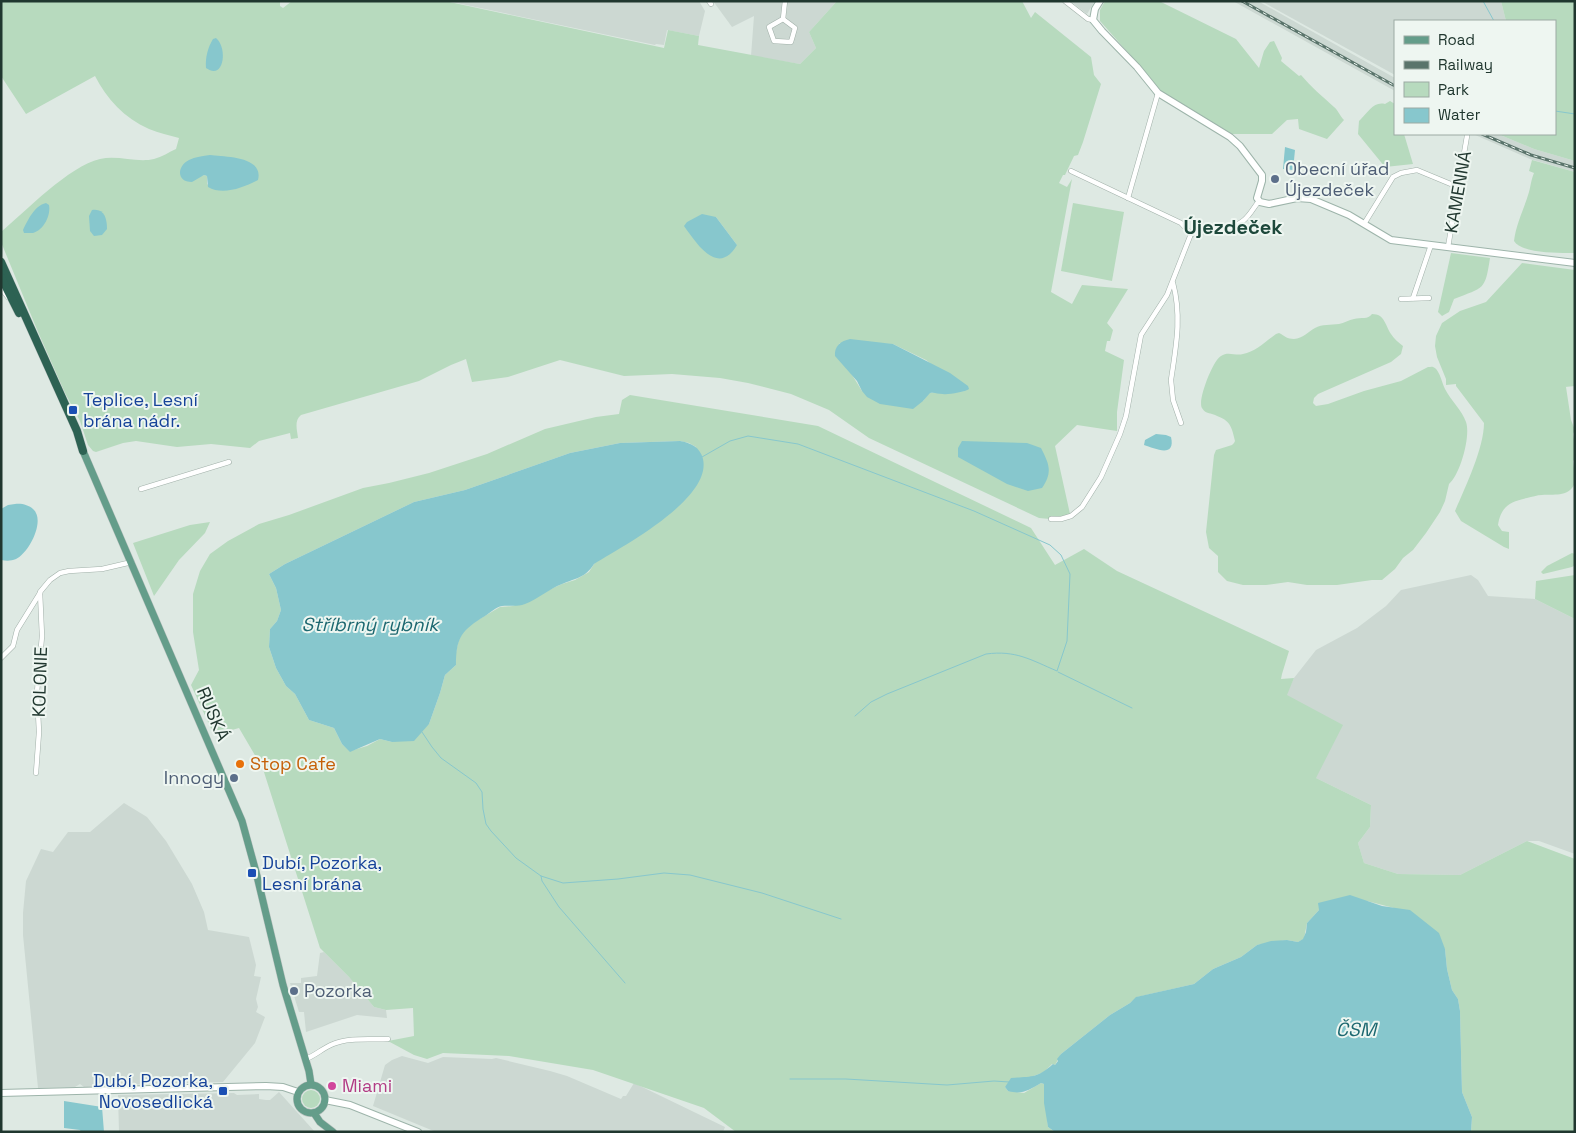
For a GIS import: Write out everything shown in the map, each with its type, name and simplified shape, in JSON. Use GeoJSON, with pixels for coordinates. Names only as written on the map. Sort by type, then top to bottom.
{"type":"FeatureCollection","features":[{"type":"Feature","properties":{"kind":"highway"},"geometry":{"type":"LineString","coordinates":[[1,262],[73,422],[83,451]]}},
{"type":"Feature","properties":{"kind":"highway"},"geometry":{"type":"LineString","coordinates":[[1,277],[48,373],[83,451]]}},
{"type":"Feature","properties":{"kind":"main road","name":"RUSKÁ"},"geometry":{"type":"LineString","coordinates":[[83,451],[244,826],[262,893],[283,985],[312,1084]]}},
{"type":"Feature","properties":{"kind":"main road"},"geometry":{"type":"LineString","coordinates":[[312,1084],[322,1090],[325,1100],[321,1108],[314,1113],[301,1110],[296,1102],[298,1092],[303,1086],[312,1084]]}},
{"type":"Feature","properties":{"kind":"main road"},"geometry":{"type":"LineString","coordinates":[[314,1113],[320,1122],[333,1132]]}},
{"type":"Feature","properties":{"kind":"street"},"geometry":{"type":"LineString","coordinates":[[784,19],[786,1]]}},
{"type":"Feature","properties":{"kind":"street"},"geometry":{"type":"LineString","coordinates":[[1065,1],[1088,19],[1093,20],[1158,93],[1232,138],[1240,146],[1261,174],[1262,181],[1257,196],[1262,203],[1268,204],[1302,198],[1315,200],[1345,213],[1391,240],[1575,263]]}},
{"type":"Feature","properties":{"kind":"street"},"geometry":{"type":"LineString","coordinates":[[1093,20],[1095,9],[1100,1]]}},
{"type":"Feature","properties":{"kind":"street"},"geometry":{"type":"LineString","coordinates":[[784,19],[795,28],[790,42],[774,41],[769,27],[784,19]]}},
{"type":"Feature","properties":{"kind":"street"},"geometry":{"type":"LineString","coordinates":[[1128,198],[1158,93]]}},
{"type":"Feature","properties":{"kind":"street","name":"KAMENNÁ"},"geometry":{"type":"LineString","coordinates":[[1448,247],[1467,136]]}},
{"type":"Feature","properties":{"kind":"street"},"geometry":{"type":"LineString","coordinates":[[1364,224],[1396,175],[1417,170],[1458,187]]}},
{"type":"Feature","properties":{"kind":"street"},"geometry":{"type":"LineString","coordinates":[[1070,171],[1181,224],[1191,234]]}},
{"type":"Feature","properties":{"kind":"street"},"geometry":{"type":"LineString","coordinates":[[1191,234],[1239,223],[1259,201]]}},
{"type":"Feature","properties":{"kind":"street"},"geometry":{"type":"LineString","coordinates":[[1051,519],[1071,516],[1082,507],[1101,477],[1126,416],[1141,335],[1168,295],[1191,234]]}},
{"type":"Feature","properties":{"kind":"street"},"geometry":{"type":"LineString","coordinates":[[1413,298],[1431,245]]}},
{"type":"Feature","properties":{"kind":"street"},"geometry":{"type":"LineString","coordinates":[[1173,281],[1179,324],[1171,380],[1181,423]]}},
{"type":"Feature","properties":{"kind":"street"},"geometry":{"type":"LineString","coordinates":[[1,288],[20,314]]}},
{"type":"Feature","properties":{"kind":"street"},"geometry":{"type":"LineString","coordinates":[[1401,300],[1429,298]]}},
{"type":"Feature","properties":{"kind":"street"},"geometry":{"type":"LineString","coordinates":[[141,488],[229,462]]}},
{"type":"Feature","properties":{"kind":"street","name":"KOLONIE"},"geometry":{"type":"LineString","coordinates":[[1,658],[13,646],[17,630],[40,592],[50,580],[60,573],[69,571],[102,569],[132,562]]}},
{"type":"Feature","properties":{"kind":"street","name":"KOLONIE"},"geometry":{"type":"LineString","coordinates":[[36,773],[39,732],[37,692],[42,636],[40,592]]}},
{"type":"Feature","properties":{"kind":"street"},"geometry":{"type":"LineString","coordinates":[[306,1059],[334,1043],[388,1039]]}},
{"type":"Feature","properties":{"kind":"street"},"geometry":{"type":"LineString","coordinates":[[1,1093],[266,1086],[285,1087],[298,1092]]}},
{"type":"Feature","properties":{"kind":"street"},"geometry":{"type":"LineString","coordinates":[[325,1100],[350,1105],[418,1132]]}},
{"type":"Feature","properties":{"kind":"shaded area"},"geometry":{"type":"Polygon","coordinates":[[[447,1],[699,1],[705,11],[699,36],[667,30],[664,45],[655,45],[447,1]]]}},
{"type":"Feature","properties":{"kind":"shaded area"},"geometry":{"type":"Polygon","coordinates":[[[713,1],[837,1],[809,32],[816,48],[800,64],[751,56],[754,16],[732,27],[713,1]]]}},
{"type":"Feature","properties":{"kind":"shaded area"},"geometry":{"type":"Polygon","coordinates":[[[1070,1],[1095,1],[1087,14],[1070,1]]]}},
{"type":"Feature","properties":{"kind":"shaded area"},"geometry":{"type":"Polygon","coordinates":[[[1233,1],[1258,1],[1394,77],[1394,90],[1233,1]]]}},
{"type":"Feature","properties":{"kind":"shaded area"},"geometry":{"type":"Polygon","coordinates":[[[1261,1],[1501,1],[1506,20],[1394,20],[1394,74],[1261,1]]]}},
{"type":"Feature","properties":{"kind":"shaded area"},"geometry":{"type":"Polygon","coordinates":[[[1475,135],[1500,135],[1534,149],[1575,161],[1575,172],[1530,159],[1475,135]]]}},
{"type":"Feature","properties":{"kind":"shaded area"},"geometry":{"type":"Polygon","coordinates":[[[1471,575],[1478,580],[1488,596],[1535,599],[1575,619],[1575,854],[1539,841],[1527,841],[1460,875],[1398,874],[1364,863],[1358,843],[1370,827],[1371,805],[1316,778],[1286,695],[1294,678],[1316,650],[1357,628],[1386,606],[1401,590],[1471,575]]]}},
{"type":"Feature","properties":{"kind":"shaded area"},"geometry":{"type":"Polygon","coordinates":[[[124,803],[147,817],[166,841],[192,884],[204,912],[208,930],[249,937],[256,965],[254,976],[261,977],[256,999],[258,1007],[256,1012],[265,1017],[255,1043],[223,1082],[121,1085],[114,1083],[108,1086],[84,1087],[80,1084],[75,1087],[38,1088],[23,935],[26,881],[41,849],[53,852],[68,832],[90,832],[124,803]]]}},
{"type":"Feature","properties":{"kind":"shaded area"},"geometry":{"type":"Polygon","coordinates":[[[324,952],[349,977],[374,1007],[386,1010],[387,1018],[357,1015],[306,1032],[304,1012],[299,1012],[290,983],[301,983],[301,978],[317,976],[320,953],[324,952]]]}},
{"type":"Feature","properties":{"kind":"shaded area"},"geometry":{"type":"Polygon","coordinates":[[[402,1056],[428,1063],[443,1057],[496,1058],[567,1076],[621,1099],[623,1096],[626,1096],[634,1083],[725,1127],[723,1132],[436,1132],[373,1106],[385,1065],[402,1056]]]}},
{"type":"Feature","properties":{"kind":"shaded area"},"geometry":{"type":"Polygon","coordinates":[[[279,1092],[315,1132],[119,1132],[118,1095],[234,1093],[237,1095],[259,1094],[259,1099],[270,1100],[279,1092]]]}},
{"type":"Feature","properties":{"kind":"green space"},"geometry":{"type":"Polygon","coordinates":[[[1,1],[280,1],[280,6],[283,8],[292,1],[445,1],[664,48],[668,30],[699,36],[698,45],[800,64],[816,48],[809,32],[837,1],[1022,1],[1031,18],[1035,12],[1091,57],[1094,75],[1101,84],[1078,155],[1074,156],[1059,183],[1067,187],[1072,179],[1051,292],[1072,304],[1082,285],[1128,289],[1107,323],[1113,330],[1110,341],[1107,341],[1105,351],[1124,360],[1117,412],[1117,431],[1077,425],[1055,446],[1070,514],[1059,517],[1051,516],[1050,519],[1039,518],[869,438],[829,410],[791,394],[720,378],[672,374],[624,376],[560,360],[508,377],[472,382],[466,359],[419,381],[301,415],[297,423],[298,438],[291,439],[290,433],[259,441],[250,448],[211,444],[177,447],[136,441],[123,443],[96,452],[88,445],[80,421],[65,393],[38,332],[1,242],[1,232],[62,180],[88,163],[107,158],[154,159],[176,149],[179,138],[140,125],[117,107],[95,76],[26,114],[1,76],[1,1]],[[228,157],[196,178],[204,175],[207,176],[207,185],[228,157]],[[716,217],[687,222],[737,245],[716,217]],[[840,343],[836,349],[862,391],[923,401],[929,393],[965,391],[926,360],[893,344],[840,343]]]}},
{"type":"Feature","properties":{"kind":"green space"},"geometry":{"type":"Polygon","coordinates":[[[1105,1],[1159,1],[1236,39],[1259,68],[1264,51],[1270,42],[1274,41],[1282,58],[1281,61],[1299,76],[1301,75],[1335,108],[1344,120],[1327,139],[1299,129],[1298,119],[1287,120],[1272,134],[1232,134],[1159,90],[1100,21],[1100,10],[1105,1]]]}},
{"type":"Feature","properties":{"kind":"green space"},"geometry":{"type":"Polygon","coordinates":[[[1501,1],[1575,1],[1575,161],[1534,149],[1500,135],[1556,135],[1556,20],[1506,20],[1501,1]]]}},
{"type":"Feature","properties":{"kind":"green space"},"geometry":{"type":"Polygon","coordinates":[[[1390,101],[1394,103],[1394,135],[1404,135],[1413,164],[1385,167],[1358,134],[1359,121],[1374,106],[1381,103],[1385,104],[1390,101]]]}},
{"type":"Feature","properties":{"kind":"green space"},"geometry":{"type":"Polygon","coordinates":[[[1532,160],[1575,172],[1575,253],[1533,251],[1518,245],[1514,241],[1534,173],[1529,171],[1532,160]]]}},
{"type":"Feature","properties":{"kind":"green space"},"geometry":{"type":"Polygon","coordinates":[[[1073,203],[1124,212],[1112,281],[1061,271],[1073,203]]]}},
{"type":"Feature","properties":{"kind":"green space"},"geometry":{"type":"Polygon","coordinates":[[[1451,253],[1490,258],[1486,277],[1481,286],[1472,292],[1454,299],[1449,312],[1442,316],[1438,312],[1451,253]]]}},
{"type":"Feature","properties":{"kind":"green space"},"geometry":{"type":"Polygon","coordinates":[[[1522,263],[1575,270],[1575,386],[1565,387],[1571,420],[1575,430],[1573,434],[1575,459],[1573,461],[1575,479],[1571,489],[1564,493],[1538,495],[1511,503],[1504,509],[1498,525],[1502,531],[1509,532],[1509,549],[1461,521],[1455,511],[1469,480],[1481,444],[1484,423],[1456,384],[1446,385],[1446,379],[1437,357],[1435,346],[1436,336],[1442,323],[1460,311],[1486,302],[1522,263]]]}},
{"type":"Feature","properties":{"kind":"green space"},"geometry":{"type":"Polygon","coordinates":[[[1372,314],[1382,318],[1392,336],[1403,346],[1401,354],[1391,362],[1318,394],[1314,398],[1313,403],[1316,406],[1328,404],[1364,391],[1401,381],[1428,367],[1435,368],[1447,393],[1464,418],[1467,428],[1464,455],[1457,472],[1449,484],[1440,512],[1413,550],[1382,580],[1337,585],[1307,585],[1288,582],[1266,585],[1243,585],[1227,581],[1218,572],[1218,556],[1209,548],[1206,532],[1214,455],[1216,450],[1232,445],[1235,441],[1232,430],[1226,420],[1206,412],[1202,408],[1202,397],[1210,372],[1221,356],[1247,353],[1256,349],[1276,334],[1279,333],[1294,339],[1324,325],[1366,318],[1372,314]]]}},
{"type":"Feature","properties":{"kind":"green space"},"geometry":{"type":"Polygon","coordinates":[[[630,395],[818,426],[1031,528],[1055,565],[1084,549],[1117,571],[1289,651],[1281,679],[1294,678],[1287,695],[1343,725],[1316,778],[1371,805],[1370,827],[1358,843],[1364,863],[1398,874],[1460,875],[1527,841],[1575,859],[1575,1132],[1471,1132],[1472,1117],[1462,1092],[1460,1011],[1458,999],[1452,990],[1445,949],[1394,908],[1367,901],[1319,910],[1307,923],[1304,939],[1298,942],[1287,940],[1257,945],[1241,957],[1213,969],[1194,984],[1137,997],[1110,1015],[1061,1054],[1055,1065],[1052,1064],[1044,1072],[1005,1087],[1008,1091],[1024,1093],[1041,1083],[1044,1084],[1048,1127],[1055,1132],[736,1132],[704,1108],[593,1070],[509,1056],[443,1053],[427,1059],[414,1055],[388,1041],[414,1036],[413,1008],[386,1010],[374,1007],[349,977],[320,948],[263,769],[239,728],[214,735],[191,685],[199,670],[193,632],[193,594],[200,571],[210,554],[228,541],[259,524],[363,488],[429,473],[487,454],[545,429],[596,417],[619,414],[622,400],[630,395]],[[680,441],[620,443],[570,453],[465,490],[414,502],[285,564],[269,574],[276,588],[281,610],[277,621],[270,629],[269,647],[276,668],[286,686],[295,694],[309,720],[334,728],[342,744],[350,751],[367,746],[380,739],[392,742],[429,724],[445,675],[456,665],[456,652],[462,632],[471,624],[500,607],[513,606],[575,580],[589,572],[696,447],[680,441]]]}},
{"type":"Feature","properties":{"kind":"green space"},"geometry":{"type":"Polygon","coordinates":[[[210,522],[205,533],[179,560],[154,596],[133,543],[190,525],[210,522]]]}},
{"type":"Feature","properties":{"kind":"green space"},"geometry":{"type":"Polygon","coordinates":[[[1572,553],[1575,554],[1575,565],[1572,567],[1543,574],[1541,572],[1547,566],[1572,553]]]}},
{"type":"Feature","properties":{"kind":"green space"},"geometry":{"type":"Polygon","coordinates":[[[1575,575],[1575,619],[1535,599],[1536,581],[1575,575]]]}},
{"type":"Feature","properties":{"kind":"green space"},"geometry":{"type":"Polygon","coordinates":[[[307,1090],[315,1090],[320,1095],[318,1106],[307,1108],[302,1103],[302,1095],[307,1090]]]}},
{"type":"Feature","properties":{"kind":"water"},"geometry":{"type":"Polygon","coordinates":[[[216,38],[220,43],[223,55],[220,67],[212,71],[206,68],[206,60],[213,39],[216,38]]]}},
{"type":"Feature","properties":{"kind":"water"},"geometry":{"type":"Polygon","coordinates":[[[1285,147],[1295,150],[1293,170],[1283,169],[1285,147]]]}},
{"type":"Feature","properties":{"kind":"water"},"geometry":{"type":"Polygon","coordinates":[[[210,155],[233,157],[249,162],[255,166],[258,172],[258,180],[234,190],[220,191],[208,187],[207,176],[204,175],[192,182],[181,177],[180,170],[185,163],[194,158],[210,155]]]}},
{"type":"Feature","properties":{"kind":"water"},"geometry":{"type":"Polygon","coordinates":[[[46,203],[49,205],[49,213],[46,222],[33,233],[24,233],[23,230],[32,214],[38,207],[46,203]]]}},
{"type":"Feature","properties":{"kind":"water"},"geometry":{"type":"Polygon","coordinates":[[[92,210],[102,212],[104,215],[107,229],[102,235],[94,236],[90,231],[89,216],[92,210]]]}},
{"type":"Feature","properties":{"kind":"water"},"geometry":{"type":"Polygon","coordinates":[[[702,214],[716,217],[737,245],[730,254],[723,258],[715,258],[708,254],[684,226],[687,222],[702,214]]]}},
{"type":"Feature","properties":{"kind":"water"},"geometry":{"type":"Polygon","coordinates":[[[850,339],[893,344],[950,373],[968,386],[969,389],[948,394],[930,393],[913,409],[880,404],[867,397],[857,381],[835,356],[839,344],[850,339]]]}},
{"type":"Feature","properties":{"kind":"water"},"geometry":{"type":"Polygon","coordinates":[[[1156,434],[1171,437],[1172,444],[1170,448],[1158,450],[1144,445],[1145,440],[1156,434]]]}},
{"type":"Feature","properties":{"kind":"water","name":"Stříbrný rybník"},"geometry":{"type":"Polygon","coordinates":[[[680,441],[694,446],[700,451],[703,459],[702,474],[694,490],[663,520],[594,564],[584,575],[557,586],[525,604],[502,606],[466,630],[457,648],[456,665],[445,675],[429,724],[414,741],[392,742],[380,739],[350,752],[342,744],[334,728],[309,720],[295,694],[286,686],[276,668],[269,647],[270,629],[277,621],[281,610],[276,588],[269,574],[285,564],[414,502],[465,490],[570,453],[620,443],[680,441]]]}},
{"type":"Feature","properties":{"kind":"water"},"geometry":{"type":"Polygon","coordinates":[[[962,441],[1027,443],[1041,448],[1049,468],[1048,477],[1042,488],[1028,491],[1007,484],[958,457],[958,448],[962,441]]]}},
{"type":"Feature","properties":{"kind":"water"},"geometry":{"type":"Polygon","coordinates":[[[20,504],[29,506],[37,514],[37,528],[31,543],[21,556],[7,561],[1,560],[1,509],[8,505],[20,504]]]}},
{"type":"Feature","properties":{"kind":"water","name":"ČSM"},"geometry":{"type":"Polygon","coordinates":[[[1350,895],[1382,906],[1410,910],[1439,933],[1445,949],[1452,990],[1458,999],[1460,1011],[1462,1092],[1472,1117],[1471,1132],[1055,1132],[1048,1127],[1044,1103],[1044,1084],[1041,1083],[1021,1092],[1008,1091],[1005,1087],[1011,1078],[1034,1076],[1053,1064],[1055,1065],[1061,1054],[1136,997],[1194,984],[1213,969],[1241,957],[1257,945],[1271,941],[1287,940],[1298,942],[1303,939],[1307,923],[1319,910],[1318,903],[1350,895]]]}},
{"type":"Feature","properties":{"kind":"water"},"geometry":{"type":"Polygon","coordinates":[[[64,1101],[102,1107],[104,1132],[81,1132],[80,1130],[64,1128],[64,1101]]]}},
{"type":"Feature","properties":{"kind":"waterway"},"geometry":{"type":"LineString","coordinates":[[1483,1],[1493,20]]}},
{"type":"Feature","properties":{"kind":"waterway"},"geometry":{"type":"LineString","coordinates":[[1556,111],[1575,114]]}},
{"type":"Feature","properties":{"kind":"waterway"},"geometry":{"type":"LineString","coordinates":[[702,457],[730,441],[748,436],[798,444],[974,511],[1050,545],[1061,555],[1070,574],[1067,641],[1057,671],[1015,655],[1006,653],[986,654],[887,694],[871,702],[855,716]]}},
{"type":"Feature","properties":{"kind":"waterway"},"geometry":{"type":"LineString","coordinates":[[1058,672],[1132,708]]}},
{"type":"Feature","properties":{"kind":"waterway"},"geometry":{"type":"LineString","coordinates":[[422,732],[441,758],[476,783],[482,792],[486,824],[491,831],[516,858],[541,876],[563,883],[664,873],[690,875],[762,893],[841,919]]}},
{"type":"Feature","properties":{"kind":"waterway"},"geometry":{"type":"LineString","coordinates":[[541,876],[542,881],[559,907],[625,983]]}},
{"type":"Feature","properties":{"kind":"waterway"},"geometry":{"type":"LineString","coordinates":[[790,1079],[846,1079],[947,1085],[994,1081],[1009,1082]]}},
{"type":"Feature","properties":{"kind":"railway"},"geometry":{"type":"LineString","coordinates":[[1242,1],[1394,85]]}},
{"type":"Feature","properties":{"kind":"railway"},"geometry":{"type":"LineString","coordinates":[[1484,135],[1531,155],[1575,168]]}},
{"type":"Feature","properties":{"kind":"place","name":"Obecní úřad Újezdeček"},"geometry":{"type":"Point","coordinates":[1275,179]}},
{"type":"Feature","properties":{"kind":"place","name":"Teplice, Lesní brána nádr."},"geometry":{"type":"Point","coordinates":[73,410]}},
{"type":"Feature","properties":{"kind":"place","name":"Stop Cafe"},"geometry":{"type":"Point","coordinates":[240,764]}},
{"type":"Feature","properties":{"kind":"place","name":"Innogy"},"geometry":{"type":"Point","coordinates":[234,778]}},
{"type":"Feature","properties":{"kind":"place","name":"Dubí, Pozorka, Lesní brána"},"geometry":{"type":"Point","coordinates":[252,873]}},
{"type":"Feature","properties":{"kind":"place","name":"Pozorka"},"geometry":{"type":"Point","coordinates":[294,991]}},
{"type":"Feature","properties":{"kind":"place","name":"Miami"},"geometry":{"type":"Point","coordinates":[332,1086]}},
{"type":"Feature","properties":{"kind":"place","name":"Dubí, Pozorka, Novosedlická"},"geometry":{"type":"Point","coordinates":[223,1091]}},
{"type":"Feature","properties":{"kind":"district","name":"Újezdeček"},"geometry":{"type":"Point","coordinates":[1233,227]}}]}
